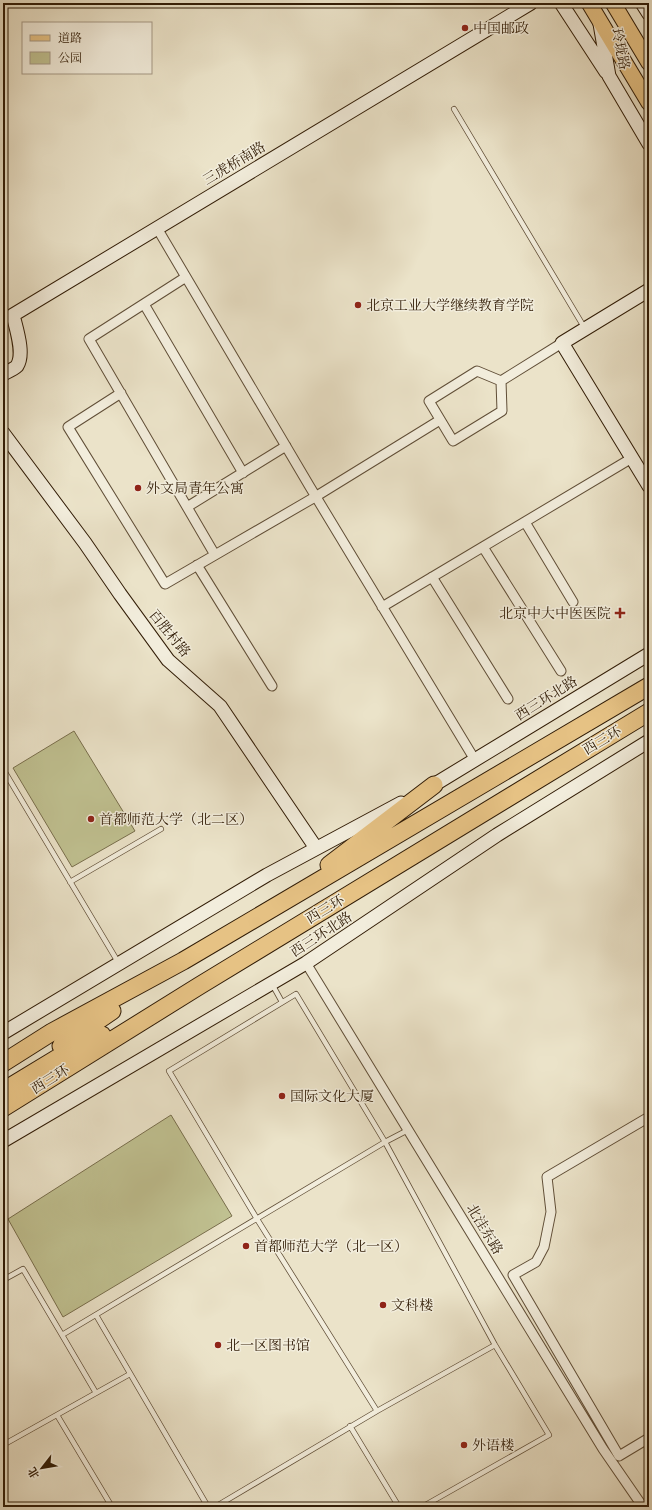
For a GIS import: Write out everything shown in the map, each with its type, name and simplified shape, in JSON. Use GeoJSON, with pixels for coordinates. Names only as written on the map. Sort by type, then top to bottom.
{"type":"FeatureCollection","features":[{"type":"Feature","properties":{"kind":"highway","name":"西三环"},"geometry":{"type":"LineString","coordinates":[[3,1063],[52,1032],[183,962],[649,686]]}},
{"type":"Feature","properties":{"kind":"highway","name":"西三环"},"geometry":{"type":"LineString","coordinates":[[3,1108],[199,986],[649,712]]}},
{"type":"Feature","properties":{"kind":"highway"},"geometry":{"type":"LineString","coordinates":[[266,912],[434,785]]}},
{"type":"Feature","properties":{"kind":"highway"},"geometry":{"type":"LineString","coordinates":[[3,1091],[63,1050],[183,962]]}},
{"type":"Feature","properties":{"kind":"highway"},"geometry":{"type":"LineString","coordinates":[[3,1081],[63,1050],[199,986]]}},
{"type":"Feature","properties":{"kind":"main road"},"geometry":{"type":"LineString","coordinates":[[589,3],[649,103]]}},
{"type":"Feature","properties":{"kind":"main road"},"geometry":{"type":"LineString","coordinates":[[613,3],[648,59]]}},
{"type":"Feature","properties":{"kind":"street","name":"三虎桥南路"},"geometry":{"type":"LineString","coordinates":[[3,374],[16,367],[20,356],[13,315],[531,3]]}},
{"type":"Feature","properties":{"kind":"street"},"geometry":{"type":"LineString","coordinates":[[560,3],[609,76]]}},
{"type":"Feature","properties":{"kind":"street"},"geometry":{"type":"LineString","coordinates":[[642,3],[649,14]]}},
{"type":"Feature","properties":{"kind":"street","name":"玲珑路"},"geometry":{"type":"LineString","coordinates":[[600,22],[609,76],[649,144]]}},
{"type":"Feature","properties":{"kind":"street"},"geometry":{"type":"LineString","coordinates":[[157,228],[315,496],[475,760]]}},
{"type":"Feature","properties":{"kind":"street"},"geometry":{"type":"LineString","coordinates":[[186,277],[89,339],[215,555]]}},
{"type":"Feature","properties":{"kind":"street"},"geometry":{"type":"LineString","coordinates":[[501,381],[649,290]]}},
{"type":"Feature","properties":{"kind":"street"},"geometry":{"type":"LineString","coordinates":[[144,304],[243,473]]}},
{"type":"Feature","properties":{"kind":"street"},"geometry":{"type":"LineString","coordinates":[[562,343],[649,486]]}},
{"type":"Feature","properties":{"kind":"street"},"geometry":{"type":"LineString","coordinates":[[477,371],[501,381],[502,411],[453,441],[429,401],[477,371]]}},
{"type":"Feature","properties":{"kind":"street"},"geometry":{"type":"LineString","coordinates":[[121,393],[68,427],[165,584],[315,496],[440,420]]}},
{"type":"Feature","properties":{"kind":"street","name":"百胜村路"},"geometry":{"type":"LineString","coordinates":[[3,433],[85,543],[168,660],[220,706],[316,848]]}},
{"type":"Feature","properties":{"kind":"street"},"geometry":{"type":"LineString","coordinates":[[187,507],[286,446]]}},
{"type":"Feature","properties":{"kind":"street"},"geometry":{"type":"LineString","coordinates":[[382,607],[632,458]]}},
{"type":"Feature","properties":{"kind":"street"},"geometry":{"type":"LineString","coordinates":[[525,522],[573,602]]}},
{"type":"Feature","properties":{"kind":"street"},"geometry":{"type":"LineString","coordinates":[[483,547],[561,671]]}},
{"type":"Feature","properties":{"kind":"street"},"geometry":{"type":"LineString","coordinates":[[197,565],[272,686]]}},
{"type":"Feature","properties":{"kind":"street"},"geometry":{"type":"LineString","coordinates":[[432,577],[508,699]]}},
{"type":"Feature","properties":{"kind":"street","name":"西三环北路"},"geometry":{"type":"LineString","coordinates":[[3,1032],[267,875],[434,785],[649,654]]}},
{"type":"Feature","properties":{"kind":"street","name":"西三环北路"},"geometry":{"type":"LineString","coordinates":[[3,1141],[306,963],[497,835],[649,741]]}},
{"type":"Feature","properties":{"kind":"street","name":"北洼东路"},"geometry":{"type":"LineString","coordinates":[[306,963],[603,1448],[643,1507]]}},
{"type":"Feature","properties":{"kind":"street"},"geometry":{"type":"LineString","coordinates":[[649,1117],[547,1177],[551,1212],[544,1247],[536,1262],[513,1275],[619,1456],[649,1438]]}},
{"type":"Feature","properties":{"kind":"lane"},"geometry":{"type":"LineString","coordinates":[[454,109],[585,329]]}},
{"type":"Feature","properties":{"kind":"lane"},"geometry":{"type":"LineString","coordinates":[[3,769],[119,964]]}},
{"type":"Feature","properties":{"kind":"lane"},"geometry":{"type":"LineString","coordinates":[[70,882],[161,829]]}},
{"type":"Feature","properties":{"kind":"lane"},"geometry":{"type":"LineString","coordinates":[[271,984],[282,1002]]}},
{"type":"Feature","properties":{"kind":"lane"},"geometry":{"type":"LineString","coordinates":[[376,1411],[257,1220],[169,1071],[296,994],[385,1142],[495,1345],[549,1435],[422,1507]]}},
{"type":"Feature","properties":{"kind":"lane"},"geometry":{"type":"LineString","coordinates":[[62,1335],[257,1220],[385,1142],[408,1130]]}},
{"type":"Feature","properties":{"kind":"lane"},"geometry":{"type":"LineString","coordinates":[[3,1280],[23,1269],[96,1393]]}},
{"type":"Feature","properties":{"kind":"lane"},"geometry":{"type":"LineString","coordinates":[[96,1315],[208,1507]]}},
{"type":"Feature","properties":{"kind":"lane"},"geometry":{"type":"LineString","coordinates":[[216,1507],[350,1426],[495,1345]]}},
{"type":"Feature","properties":{"kind":"lane"},"geometry":{"type":"LineString","coordinates":[[3,1445],[130,1374]]}},
{"type":"Feature","properties":{"kind":"lane"},"geometry":{"type":"LineString","coordinates":[[58,1415],[112,1507]]}},
{"type":"Feature","properties":{"kind":"lane"},"geometry":{"type":"LineString","coordinates":[[350,1426],[399,1507]]}},
{"type":"Feature","properties":{"kind":"green space"},"geometry":{"type":"Polygon","coordinates":[[[74,731],[135,831],[72,867],[13,768],[74,731]]]}},
{"type":"Feature","properties":{"kind":"green space"},"geometry":{"type":"Polygon","coordinates":[[[171,1115],[232,1216],[63,1317],[8,1219],[171,1115]]]}},
{"type":"Feature","properties":{"kind":"place","name":"中国邮政"},"geometry":{"type":"Point","coordinates":[465,28]}},
{"type":"Feature","properties":{"kind":"place","name":"北京工业大学继续教育学院"},"geometry":{"type":"Point","coordinates":[358,305]}},
{"type":"Feature","properties":{"kind":"place","name":"外文局青年公寓"},"geometry":{"type":"Point","coordinates":[138,488]}},
{"type":"Feature","properties":{"kind":"place","name":"北京中大中医医院"},"geometry":{"type":"Point","coordinates":[620,613]}},
{"type":"Feature","properties":{"kind":"place","name":"首都师范大学（北二区）"},"geometry":{"type":"Point","coordinates":[91,819]}},
{"type":"Feature","properties":{"kind":"place","name":"国际文化大厦"},"geometry":{"type":"Point","coordinates":[282,1096]}},
{"type":"Feature","properties":{"kind":"place","name":"首都师范大学（北一区）"},"geometry":{"type":"Point","coordinates":[246,1246]}},
{"type":"Feature","properties":{"kind":"place","name":"文科楼"},"geometry":{"type":"Point","coordinates":[383,1305]}},
{"type":"Feature","properties":{"kind":"place","name":"北一区图书馆"},"geometry":{"type":"Point","coordinates":[218,1345]}},
{"type":"Feature","properties":{"kind":"place","name":"外语楼"},"geometry":{"type":"Point","coordinates":[464,1445]}}]}
